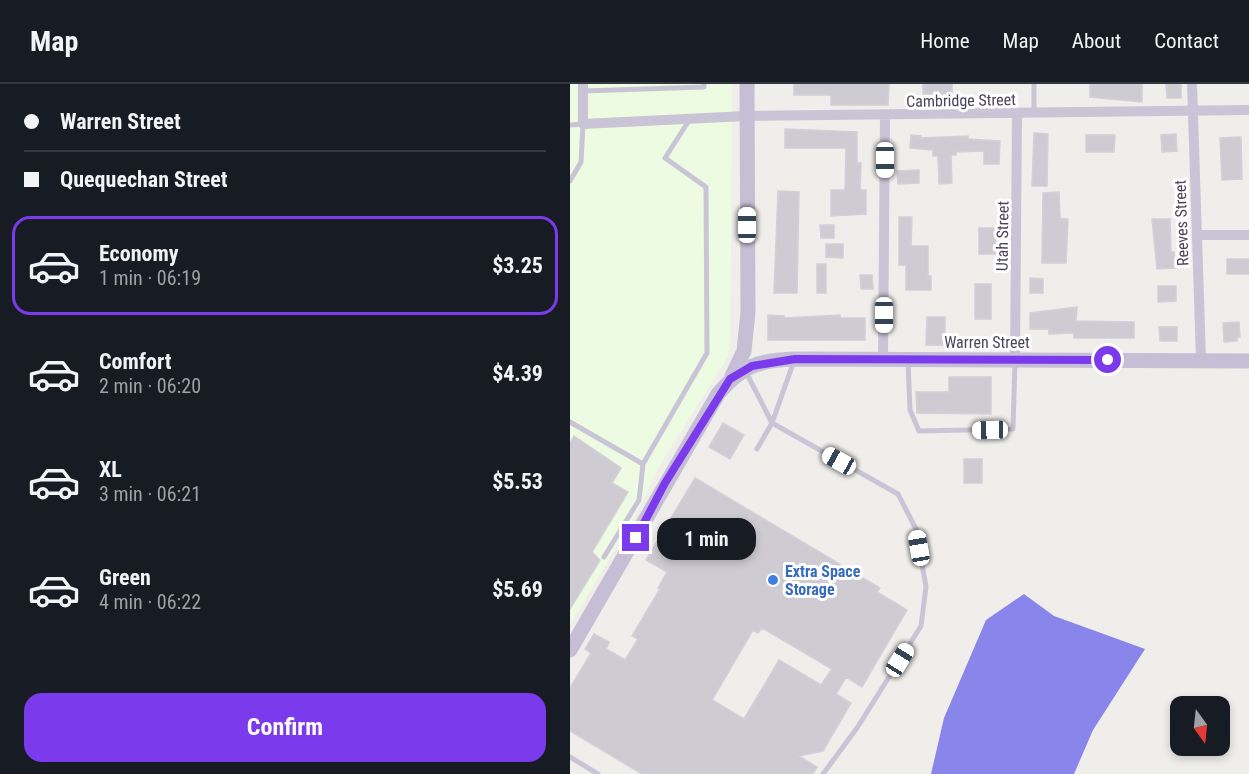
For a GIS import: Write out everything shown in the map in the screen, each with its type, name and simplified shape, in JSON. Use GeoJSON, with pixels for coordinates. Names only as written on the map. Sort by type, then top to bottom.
{"type":"FeatureCollection","features":[{"type":"Feature","properties":{"kind":"main road"},"geometry":{"type":"LineString","coordinates":[[570,650],[647,520],[665,483],[730,379],[744,351],[747,322],[747,84]]}},
{"type":"Feature","properties":{"kind":"main road","name":"Warren Street"},"geometry":{"type":"LineString","coordinates":[[730,379],[745,369],[768,362],[795,359],[1249,361]]}},
{"type":"Feature","properties":{"kind":"street","name":"Reeves Street"},"geometry":{"type":"LineString","coordinates":[[1192,84],[1201,360]]}},
{"type":"Feature","properties":{"kind":"street"},"geometry":{"type":"LineString","coordinates":[[583,88],[583,124]]}},
{"type":"Feature","properties":{"kind":"street","name":"Cambridge Street"},"geometry":{"type":"LineString","coordinates":[[583,124],[746,116],[1249,110]]}},
{"type":"Feature","properties":{"kind":"street","name":"Utah Street"},"geometry":{"type":"LineString","coordinates":[[1015,360],[1017,114]]}},
{"type":"Feature","properties":{"kind":"street"},"geometry":{"type":"LineString","coordinates":[[884,359],[885,116]]}},
{"type":"Feature","properties":{"kind":"street"},"geometry":{"type":"LineString","coordinates":[[1197,235],[1249,235]]}},
{"type":"Feature","properties":{"kind":"lane"},"geometry":{"type":"LineString","coordinates":[[583,88],[704,87],[704,84]]}},
{"type":"Feature","properties":{"kind":"lane"},"geometry":{"type":"LineString","coordinates":[[1034,84],[1034,113]]}},
{"type":"Feature","properties":{"kind":"lane"},"geometry":{"type":"LineString","coordinates":[[604,558],[639,501],[643,464],[707,353],[706,187],[665,158],[690,119]]}},
{"type":"Feature","properties":{"kind":"lane"},"geometry":{"type":"LineString","coordinates":[[570,124],[583,124],[581,162],[570,181]]}},
{"type":"Feature","properties":{"kind":"lane"},"geometry":{"type":"LineString","coordinates":[[757,449],[772,423],[795,359]]}},
{"type":"Feature","properties":{"kind":"lane"},"geometry":{"type":"LineString","coordinates":[[908,360],[910,410],[919,431],[1013,429],[1015,360]]}},
{"type":"Feature","properties":{"kind":"lane"},"geometry":{"type":"LineString","coordinates":[[745,369],[772,423],[898,494],[916,529],[926,587],[921,626],[857,728],[823,774]]}},
{"type":"Feature","properties":{"kind":"lane"},"geometry":{"type":"LineString","coordinates":[[570,422],[643,464]]}},
{"type":"Feature","properties":{"kind":"lane"},"geometry":{"type":"LineString","coordinates":[[570,757],[598,774]]}},
{"type":"Feature","properties":{"kind":"shaded area"},"geometry":{"type":"Polygon","coordinates":[[[570,84],[732,84],[732,141],[728,357],[660,465],[637,512],[570,625],[570,84]]]}},
{"type":"Feature","properties":{"kind":"shaded area"},"geometry":{"type":"Polygon","coordinates":[[[1024,594],[1054,616],[1145,649],[1093,730],[1074,774],[931,774],[944,718],[986,620],[1024,594]]]}},
{"type":"Feature","properties":{"kind":"building"},"geometry":{"type":"Polygon","coordinates":[[[794,84],[889,84],[888,105],[831,105],[831,95],[794,95],[794,84]]]}},
{"type":"Feature","properties":{"kind":"building"},"geometry":{"type":"Polygon","coordinates":[[[923,84],[952,84],[952,94],[923,94],[923,84]]]}},
{"type":"Feature","properties":{"kind":"building"},"geometry":{"type":"Polygon","coordinates":[[[1090,84],[1142,84],[1142,102],[1090,97],[1090,84]]]}},
{"type":"Feature","properties":{"kind":"building"},"geometry":{"type":"Polygon","coordinates":[[[1166,84],[1181,84],[1181,98],[1167,98],[1166,84]]]}},
{"type":"Feature","properties":{"kind":"building"},"geometry":{"type":"Polygon","coordinates":[[[785,129],[857,132],[857,163],[861,163],[860,190],[866,190],[866,214],[831,216],[831,190],[845,190],[846,148],[785,148],[785,129]]]}},
{"type":"Feature","properties":{"kind":"building"},"geometry":{"type":"Polygon","coordinates":[[[1034,133],[1048,134],[1047,186],[1032,186],[1034,133]]]}},
{"type":"Feature","properties":{"kind":"building"},"geometry":{"type":"Polygon","coordinates":[[[1176,134],[1177,151],[1162,152],[1161,135],[1176,134]]]}},
{"type":"Feature","properties":{"kind":"building"},"geometry":{"type":"Polygon","coordinates":[[[911,135],[921,136],[920,138],[968,136],[968,139],[1000,141],[999,164],[984,164],[984,151],[956,152],[956,155],[951,155],[952,183],[939,184],[938,156],[933,156],[933,150],[910,148],[911,135]]]}},
{"type":"Feature","properties":{"kind":"building"},"geometry":{"type":"Polygon","coordinates":[[[1086,135],[1115,135],[1114,152],[1086,152],[1086,135]]]}},
{"type":"Feature","properties":{"kind":"building"},"geometry":{"type":"Polygon","coordinates":[[[1241,137],[1242,179],[1222,180],[1220,138],[1241,137]]]}},
{"type":"Feature","properties":{"kind":"building"},"geometry":{"type":"Polygon","coordinates":[[[919,170],[919,183],[898,184],[897,171],[919,170]]]}},
{"type":"Feature","properties":{"kind":"building"},"geometry":{"type":"Polygon","coordinates":[[[778,191],[799,192],[797,293],[774,293],[778,191]]]}},
{"type":"Feature","properties":{"kind":"building"},"geometry":{"type":"Polygon","coordinates":[[[1059,192],[1060,219],[1068,219],[1066,263],[1042,263],[1043,193],[1059,192]]]}},
{"type":"Feature","properties":{"kind":"building"},"geometry":{"type":"Polygon","coordinates":[[[899,217],[912,217],[911,246],[928,246],[928,276],[931,276],[931,290],[906,290],[906,265],[899,265],[899,217]]]}},
{"type":"Feature","properties":{"kind":"building"},"geometry":{"type":"Polygon","coordinates":[[[1152,219],[1170,219],[1171,252],[1174,252],[1175,268],[1157,269],[1152,219]]]}},
{"type":"Feature","properties":{"kind":"building"},"geometry":{"type":"Polygon","coordinates":[[[820,225],[834,225],[834,238],[821,238],[820,225]]]}},
{"type":"Feature","properties":{"kind":"building"},"geometry":{"type":"Polygon","coordinates":[[[979,228],[995,228],[996,254],[979,254],[979,228]]]}},
{"type":"Feature","properties":{"kind":"building"},"geometry":{"type":"Polygon","coordinates":[[[826,244],[843,244],[843,258],[826,257],[826,244]]]}},
{"type":"Feature","properties":{"kind":"building"},"geometry":{"type":"Polygon","coordinates":[[[1227,259],[1249,259],[1249,274],[1227,274],[1227,259]]]}},
{"type":"Feature","properties":{"kind":"building"},"geometry":{"type":"Polygon","coordinates":[[[817,264],[826,264],[826,293],[817,293],[817,264]]]}},
{"type":"Feature","properties":{"kind":"building"},"geometry":{"type":"Polygon","coordinates":[[[860,275],[872,275],[873,289],[861,289],[860,275]]]}},
{"type":"Feature","properties":{"kind":"building"},"geometry":{"type":"Polygon","coordinates":[[[1030,278],[1043,279],[1043,293],[1030,293],[1030,278]]]}},
{"type":"Feature","properties":{"kind":"building"},"geometry":{"type":"Polygon","coordinates":[[[975,284],[991,284],[991,319],[975,319],[975,284]]]}},
{"type":"Feature","properties":{"kind":"building"},"geometry":{"type":"Polygon","coordinates":[[[1158,286],[1176,286],[1176,301],[1158,302],[1158,286]]]}},
{"type":"Feature","properties":{"kind":"building"},"geometry":{"type":"Polygon","coordinates":[[[1077,307],[1076,321],[1134,322],[1134,338],[1074,338],[1074,333],[1049,334],[1049,329],[1030,329],[1030,313],[1077,307]]]}},
{"type":"Feature","properties":{"kind":"building"},"geometry":{"type":"Polygon","coordinates":[[[768,315],[784,316],[784,318],[840,315],[840,318],[865,318],[865,340],[768,340],[768,315]]]}},
{"type":"Feature","properties":{"kind":"building"},"geometry":{"type":"Polygon","coordinates":[[[927,317],[945,317],[945,345],[926,345],[927,317]]]}},
{"type":"Feature","properties":{"kind":"building"},"geometry":{"type":"Polygon","coordinates":[[[1239,322],[1240,337],[1237,337],[1237,341],[1224,342],[1223,323],[1239,322]]]}},
{"type":"Feature","properties":{"kind":"building"},"geometry":{"type":"Polygon","coordinates":[[[1159,327],[1177,327],[1177,341],[1160,341],[1159,327]]]}},
{"type":"Feature","properties":{"kind":"building"},"geometry":{"type":"Polygon","coordinates":[[[949,377],[991,377],[991,414],[917,413],[916,392],[949,392],[949,377]]]}},
{"type":"Feature","properties":{"kind":"building"},"geometry":{"type":"Polygon","coordinates":[[[723,423],[744,435],[730,459],[709,447],[723,423]]]}},
{"type":"Feature","properties":{"kind":"building"},"geometry":{"type":"Polygon","coordinates":[[[574,436],[621,468],[612,483],[628,492],[592,552],[600,560],[570,609],[570,443],[574,436]]]}},
{"type":"Feature","properties":{"kind":"building"},"geometry":{"type":"Polygon","coordinates":[[[964,459],[982,459],[982,483],[964,483],[964,459]]]}},
{"type":"Feature","properties":{"kind":"building"},"geometry":{"type":"Polygon","coordinates":[[[695,478],[880,588],[877,592],[907,610],[862,687],[846,677],[836,694],[851,703],[823,751],[799,756],[817,767],[813,774],[642,774],[570,731],[570,688],[591,653],[585,649],[594,634],[609,642],[606,649],[625,660],[638,639],[632,636],[660,589],[658,588],[667,572],[646,560],[695,478]],[[762,628],[758,633],[753,630],[712,700],[744,719],[779,660],[821,685],[832,669],[762,628]]]}},
{"type":"Feature","properties":{"kind":"place","name":"Extra Space Storage"},"geometry":{"type":"Point","coordinates":[773,580]}},
{"type":"Feature","properties":{"kind":"route"},"geometry":{"type":"LineString","coordinates":[[636,538],[665,483],[718,394],[738,372],[752,366],[776,360],[795,359],[1108,360]]}}]}
